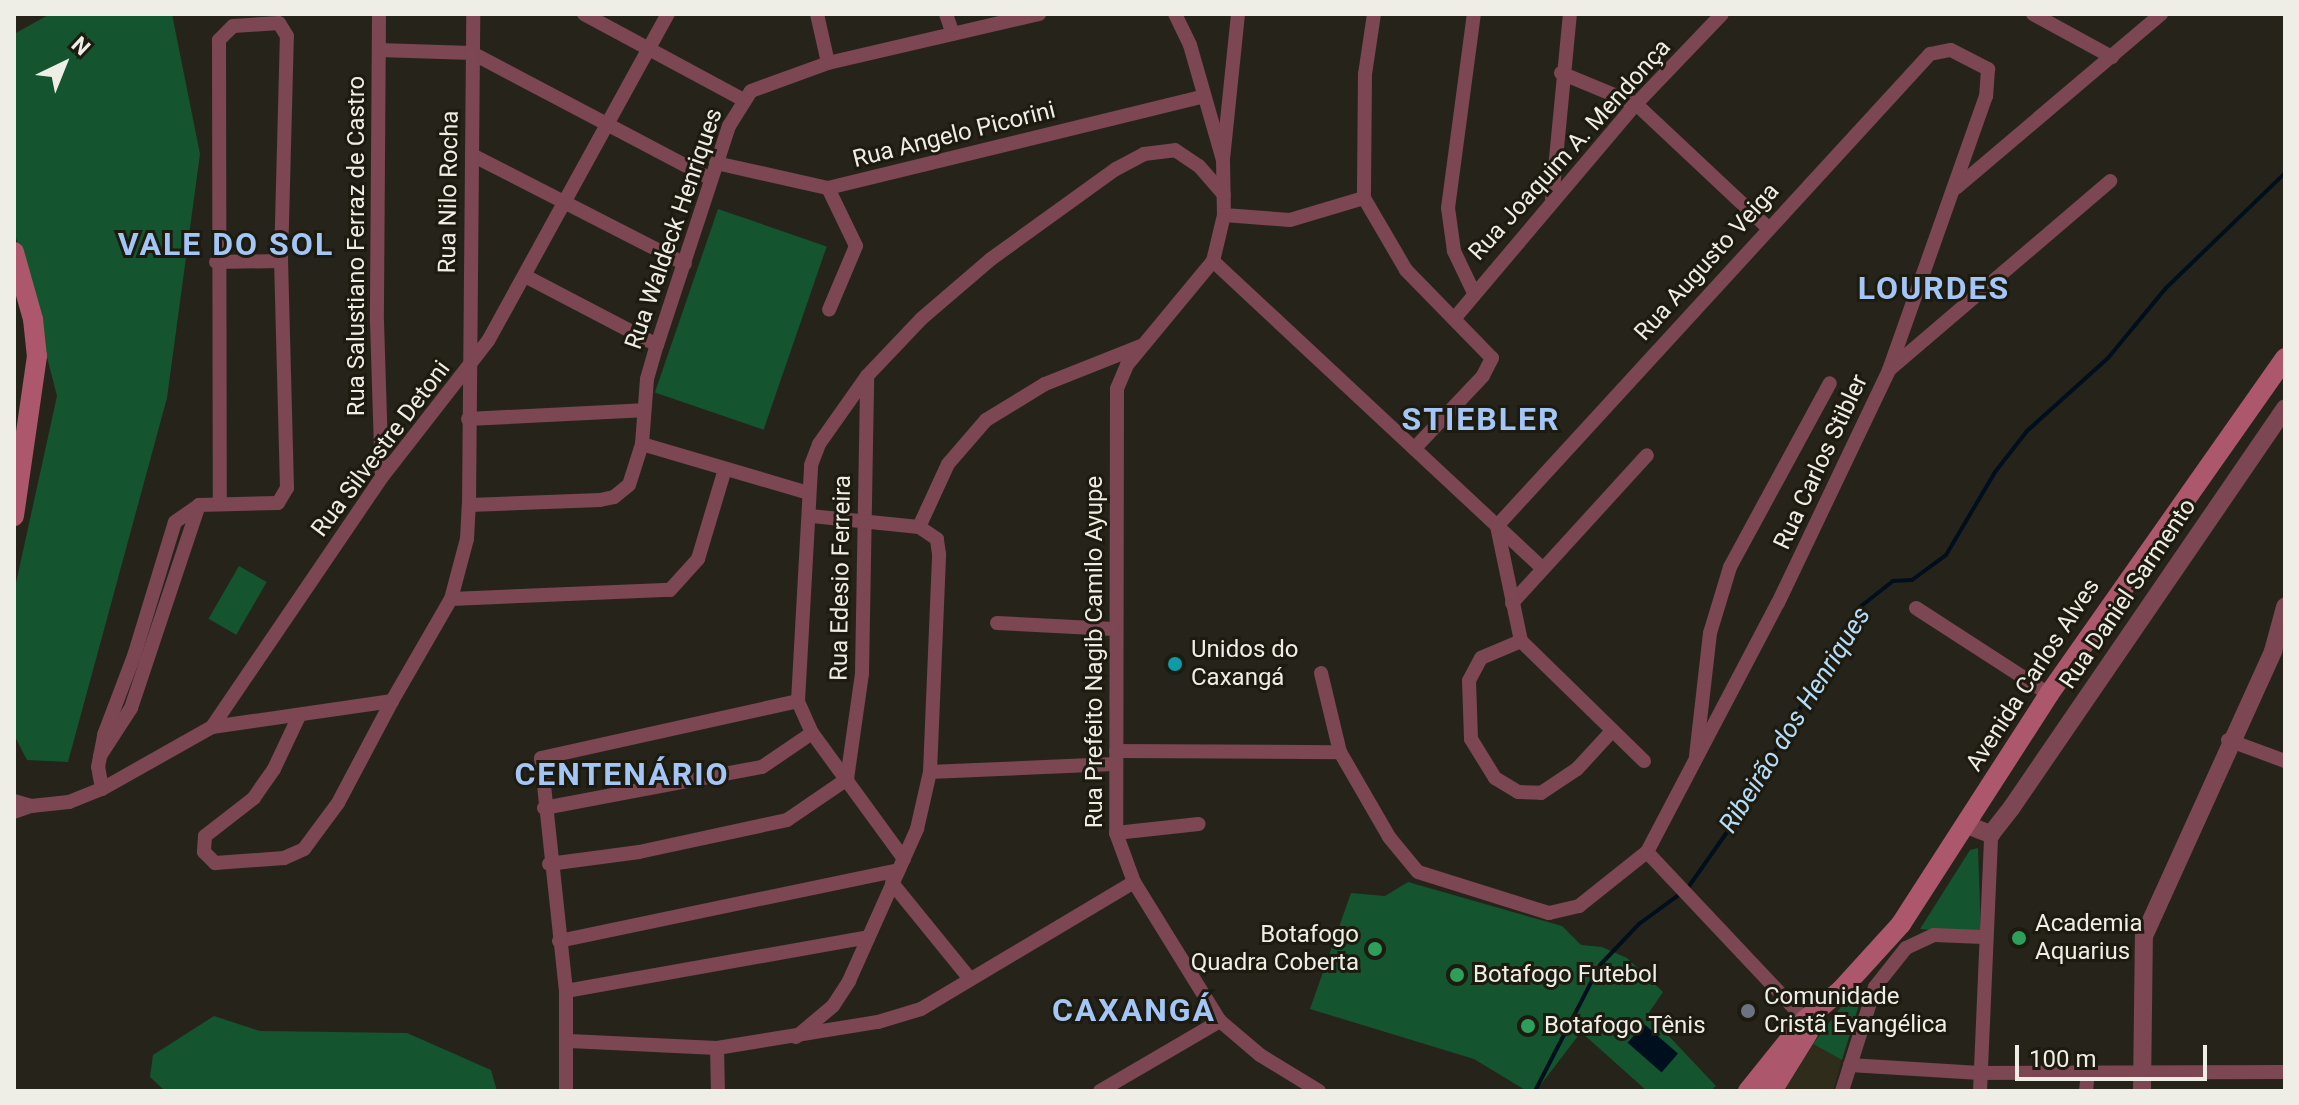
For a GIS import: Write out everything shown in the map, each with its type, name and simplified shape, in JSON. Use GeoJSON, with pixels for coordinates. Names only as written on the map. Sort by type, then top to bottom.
{"type":"FeatureCollection","features":[{"type":"Feature","properties":{"kind":"main road"},"geometry":{"type":"LineString","coordinates":[[14,252],[33,319],[37,356],[14,516]]}},
{"type":"Feature","properties":{"kind":"main road","name":"Avenida Carlos Alves"},"geometry":{"type":"LineString","coordinates":[[1811,1020],[1901,924],[2049,694],[2285,358]]}},
{"type":"Feature","properties":{"kind":"main road"},"geometry":{"type":"LineString","coordinates":[[1748,1091],[1811,1020]]}},
{"type":"Feature","properties":{"kind":"main road"},"geometry":{"type":"LineString","coordinates":[[1772,1091],[1811,1020]]}},
{"type":"Feature","properties":{"kind":"street","name":"Rua Salustiano Ferraz de Castro"},"geometry":{"type":"LineString","coordinates":[[379,14],[382,477]]}},
{"type":"Feature","properties":{"kind":"street","name":"Rua Nilo Rocha"},"geometry":{"type":"LineString","coordinates":[[299,716],[274,769],[254,798],[205,836],[204,852],[215,863],[284,858],[304,849],[338,803],[451,599],[462,565],[469,505],[473,14]]}},
{"type":"Feature","properties":{"kind":"street"},"geometry":{"type":"LineString","coordinates":[[584,14],[742,99]]}},
{"type":"Feature","properties":{"kind":"street","name":"Rua Silvestre Detoni"},"geometry":{"type":"LineString","coordinates":[[14,812],[31,806],[69,802],[102,789],[212,727],[382,477],[469,371],[525,276],[668,14]]}},
{"type":"Feature","properties":{"kind":"street"},"geometry":{"type":"LineString","coordinates":[[817,14],[828,63]]}},
{"type":"Feature","properties":{"kind":"street"},"geometry":{"type":"LineString","coordinates":[[946,14],[953,34]]}},
{"type":"Feature","properties":{"kind":"street","name":"Rua Waldeck Henriques"},"geometry":{"type":"LineString","coordinates":[[469,505],[614,497],[634,477],[642,444],[643,410],[657,345],[716,163],[742,99],[763,83],[828,63],[1039,14]]}},
{"type":"Feature","properties":{"kind":"street"},"geometry":{"type":"LineString","coordinates":[[1175,14],[1190,45],[1201,97],[1223,160]]}},
{"type":"Feature","properties":{"kind":"street"},"geometry":{"type":"LineString","coordinates":[[1223,160],[1238,14]]}},
{"type":"Feature","properties":{"kind":"street"},"geometry":{"type":"LineString","coordinates":[[1374,14],[1365,74],[1364,198],[1388,246],[1489,353],[1492,362],[1414,449]]}},
{"type":"Feature","properties":{"kind":"street"},"geometry":{"type":"LineString","coordinates":[[1474,14],[1448,208],[1454,251],[1474,293]]}},
{"type":"Feature","properties":{"kind":"street"},"geometry":{"type":"LineString","coordinates":[[1552,200],[1561,73],[1570,14]]}},
{"type":"Feature","properties":{"kind":"street","name":"Rua Joaquim A. Mendonça"},"geometry":{"type":"LineString","coordinates":[[1454,319],[1636,104],[1722,14]]}},
{"type":"Feature","properties":{"kind":"street"},"geometry":{"type":"LineString","coordinates":[[2033,14],[2112,57]]}},
{"type":"Feature","properties":{"kind":"street"},"geometry":{"type":"LineString","coordinates":[[1889,370],[1955,188],[2161,14]]}},
{"type":"Feature","properties":{"kind":"street"},"geometry":{"type":"LineString","coordinates":[[102,789],[99,757],[175,522],[199,505],[220,502],[278,503],[287,488],[281,261],[287,36],[279,23],[233,26],[220,36],[216,262],[220,502]]}},
{"type":"Feature","properties":{"kind":"street","name":"Rua Augusto Veiga"},"geometry":{"type":"LineString","coordinates":[[1497,526],[1767,227],[1930,54],[1943,49],[1961,53],[1983,64],[1989,76],[1955,188]]}},
{"type":"Feature","properties":{"kind":"street"},"geometry":{"type":"LineString","coordinates":[[379,50],[472,53],[711,179]]}},
{"type":"Feature","properties":{"kind":"street"},"geometry":{"type":"LineString","coordinates":[[1561,73],[1636,104],[1767,227]]}},
{"type":"Feature","properties":{"kind":"street","name":"Rua Angelo Picorini"},"geometry":{"type":"LineString","coordinates":[[716,163],[828,188],[1201,97]]}},
{"type":"Feature","properties":{"kind":"street"},"geometry":{"type":"LineString","coordinates":[[970,979],[899,871],[847,779],[812,733],[798,701],[809,493],[819,444],[867,376],[991,259],[1130,161],[1162,149],[1186,154],[1224,195]]}},
{"type":"Feature","properties":{"kind":"street"},"geometry":{"type":"LineString","coordinates":[[472,155],[685,264]]}},
{"type":"Feature","properties":{"kind":"street","name":"Rua Prefeito Nagib Camilo Ayupe"},"geometry":{"type":"LineString","coordinates":[[1223,160],[1224,215],[1213,261],[1144,345],[1117,389],[1113,629],[1116,833],[1120,855],[1134,882],[1220,1021],[1260,1055],[1319,1091]]}},
{"type":"Feature","properties":{"kind":"street","name":"Rua Carlos Stibler"},"geometry":{"type":"LineString","coordinates":[[1647,852],[1695,764],[1889,370],[2110,181]]}},
{"type":"Feature","properties":{"kind":"street"},"geometry":{"type":"LineString","coordinates":[[828,188],[856,246],[829,310]]}},
{"type":"Feature","properties":{"kind":"street"},"geometry":{"type":"LineString","coordinates":[[1224,215],[1290,220],[1364,198]]}},
{"type":"Feature","properties":{"kind":"street"},"geometry":{"type":"LineString","coordinates":[[216,262],[281,261]]}},
{"type":"Feature","properties":{"kind":"street"},"geometry":{"type":"LineString","coordinates":[[1213,261],[1542,568]]}},
{"type":"Feature","properties":{"kind":"street"},"geometry":{"type":"LineString","coordinates":[[525,276],[657,345]]}},
{"type":"Feature","properties":{"kind":"street"},"geometry":{"type":"LineString","coordinates":[[919,527],[948,464],[986,420],[1045,384],[1144,345]]}},
{"type":"Feature","properties":{"kind":"street","name":"Rua Edesio Ferreira"},"geometry":{"type":"LineString","coordinates":[[847,779],[859,720],[867,376]]}},
{"type":"Feature","properties":{"kind":"street"},"geometry":{"type":"LineString","coordinates":[[1695,764],[1710,633],[1726,578],[1756,513],[1830,383]]}},
{"type":"Feature","properties":{"kind":"street","name":"Rua Daniel Sarmento"},"geometry":{"type":"LineString","coordinates":[[1991,834],[2285,409]]}},
{"type":"Feature","properties":{"kind":"street"},"geometry":{"type":"LineString","coordinates":[[468,419],[643,410]]}},
{"type":"Feature","properties":{"kind":"street"},"geometry":{"type":"LineString","coordinates":[[642,444],[809,493]]}},
{"type":"Feature","properties":{"kind":"street"},"geometry":{"type":"LineString","coordinates":[[1512,603],[1647,455]]}},
{"type":"Feature","properties":{"kind":"street"},"geometry":{"type":"LineString","coordinates":[[451,599],[670,590],[698,559],[725,469]]}},
{"type":"Feature","properties":{"kind":"street"},"geometry":{"type":"LineString","coordinates":[[796,1037],[833,1006],[868,937],[899,871],[930,772],[939,554],[937,539],[919,527],[810,516]]}},
{"type":"Feature","properties":{"kind":"street"},"geometry":{"type":"LineString","coordinates":[[1497,526],[1521,641],[1644,761]]}},
{"type":"Feature","properties":{"kind":"street"},"geometry":{"type":"LineString","coordinates":[[2142,1083],[2144,936],[2228,740],[2273,651],[2285,607]]}},
{"type":"Feature","properties":{"kind":"street"},"geometry":{"type":"LineString","coordinates":[[1916,608],[2049,694]]}},
{"type":"Feature","properties":{"kind":"street"},"geometry":{"type":"LineString","coordinates":[[997,623],[1113,629]]}},
{"type":"Feature","properties":{"kind":"street"},"geometry":{"type":"LineString","coordinates":[[1521,641],[1481,658],[1469,681],[1471,739],[1495,778],[1518,792],[1541,793],[1577,769],[1612,731]]}},
{"type":"Feature","properties":{"kind":"street"},"geometry":{"type":"LineString","coordinates":[[1321,673],[1340,752],[1408,863],[1446,884],[1563,913],[1647,852],[1811,1020]]}},
{"type":"Feature","properties":{"kind":"street"},"geometry":{"type":"LineString","coordinates":[[212,727],[392,701]]}},
{"type":"Feature","properties":{"kind":"street"},"geometry":{"type":"LineString","coordinates":[[566,1091],[569,1041],[566,991],[549,864],[540,761],[549,752],[798,701]]}},
{"type":"Feature","properties":{"kind":"street"},"geometry":{"type":"LineString","coordinates":[[544,808],[762,767],[812,733]]}},
{"type":"Feature","properties":{"kind":"street"},"geometry":{"type":"LineString","coordinates":[[2228,740],[2285,761]]}},
{"type":"Feature","properties":{"kind":"street"},"geometry":{"type":"LineString","coordinates":[[930,772],[1115,758],[1340,752]]}},
{"type":"Feature","properties":{"kind":"street"},"geometry":{"type":"LineString","coordinates":[[549,864],[639,852],[787,820],[847,779]]}},
{"type":"Feature","properties":{"kind":"street","name":"Rua Silvestre Detoni"},"geometry":{"type":"LineString","coordinates":[[14,801],[31,806]]}},
{"type":"Feature","properties":{"kind":"street"},"geometry":{"type":"LineString","coordinates":[[1116,833],[1199,824]]}},
{"type":"Feature","properties":{"kind":"street"},"geometry":{"type":"LineString","coordinates":[[1967,825],[1991,834],[1983,937],[1980,1091]]}},
{"type":"Feature","properties":{"kind":"street"},"geometry":{"type":"LineString","coordinates":[[559,941],[899,871]]}},
{"type":"Feature","properties":{"kind":"street"},"geometry":{"type":"LineString","coordinates":[[569,1041],[717,1048],[796,1037],[921,1009],[1134,882]]}},
{"type":"Feature","properties":{"kind":"street"},"geometry":{"type":"LineString","coordinates":[[1842,1091],[1875,987],[1906,948],[1934,935],[1983,937]]}},
{"type":"Feature","properties":{"kind":"street"},"geometry":{"type":"LineString","coordinates":[[566,991],[868,937]]}},
{"type":"Feature","properties":{"kind":"street"},"geometry":{"type":"LineString","coordinates":[[1100,1091],[1220,1021]]}},
{"type":"Feature","properties":{"kind":"street"},"geometry":{"type":"LineString","coordinates":[[717,1048],[718,1091]]}},
{"type":"Feature","properties":{"kind":"street"},"geometry":{"type":"LineString","coordinates":[[1850,1065],[1980,1073],[2088,1073],[2142,1083],[2285,1072]]}},
{"type":"Feature","properties":{"kind":"street"},"geometry":{"type":"LineString","coordinates":[[2086,1091],[2088,1073]]}},
{"type":"Feature","properties":{"kind":"shaded area"},"geometry":{"type":"Polygon","coordinates":[[[1813,1044],[1842,1060],[1833,1091],[1784,1091],[1793,1069],[1813,1044]]]}},
{"type":"Feature","properties":{"kind":"green space"},"geometry":{"type":"Polygon","coordinates":[[[50,14],[172,14],[200,154],[167,398],[68,762],[27,760],[14,735],[14,592],[57,396],[14,230],[14,34],[50,14]]]}},
{"type":"Feature","properties":{"kind":"green space"},"geometry":{"type":"Polygon","coordinates":[[[718,209],[827,246],[764,430],[655,392],[718,209]]]}},
{"type":"Feature","properties":{"kind":"green space"},"geometry":{"type":"Polygon","coordinates":[[[239,566],[267,582],[236,635],[208,619],[239,566]]]}},
{"type":"Feature","properties":{"kind":"green space"},"geometry":{"type":"Polygon","coordinates":[[[1978,848],[1981,935],[1920,929],[1970,850],[1978,848]]]}},
{"type":"Feature","properties":{"kind":"green space"},"geometry":{"type":"Polygon","coordinates":[[[1408,882],[1562,926],[1581,945],[1602,947],[1627,958],[1663,992],[1648,1014],[1716,1086],[1710,1091],[1647,1091],[1581,1032],[1536,1091],[1527,1091],[1474,1059],[1310,1009],[1351,893],[1385,896],[1408,882]]]}},
{"type":"Feature","properties":{"kind":"green space"},"geometry":{"type":"Polygon","coordinates":[[[1853,991],[1862,995],[1842,1060],[1813,1044],[1853,991]]]}},
{"type":"Feature","properties":{"kind":"green space"},"geometry":{"type":"Polygon","coordinates":[[[214,1016],[260,1031],[407,1033],[491,1070],[497,1091],[165,1091],[150,1077],[153,1055],[214,1016]]]}},
{"type":"Feature","properties":{"kind":"water"},"geometry":{"type":"Polygon","coordinates":[[[1644,1024],[1678,1054],[1662,1072],[1628,1043],[1644,1024]]]}},
{"type":"Feature","properties":{"kind":"waterway","name":"Ribeirão dos Henriques"},"geometry":{"type":"LineString","coordinates":[[1687,889],[1727,832],[1860,607],[1893,581],[1912,580],[1946,555],[1995,472],[2027,431],[2108,358],[2166,288],[2285,173]]}},
{"type":"Feature","properties":{"kind":"waterway","name":"Ribeirão dos Henriques"},"geometry":{"type":"LineString","coordinates":[[1535,1091],[1600,965],[1639,924],[1680,894]]}},
{"type":"Feature","properties":{"kind":"place","name":"Unidos do Caxangá"},"geometry":{"type":"Point","coordinates":[1175,664]}},
{"type":"Feature","properties":{"kind":"place","name":"Academia Aquarius"},"geometry":{"type":"Point","coordinates":[2019,938]}},
{"type":"Feature","properties":{"kind":"place","name":"Botafogo Quadra Coberta"},"geometry":{"type":"Point","coordinates":[1375,949]}},
{"type":"Feature","properties":{"kind":"place","name":"Botafogo Futebol"},"geometry":{"type":"Point","coordinates":[1457,975]}},
{"type":"Feature","properties":{"kind":"place","name":"Comunidade Cristã Evangélica"},"geometry":{"type":"Point","coordinates":[1748,1011]}},
{"type":"Feature","properties":{"kind":"place","name":"Botafogo Tênis"},"geometry":{"type":"Point","coordinates":[1528,1026]}},
{"type":"Feature","properties":{"kind":"district","name":"VALE DO SOL"},"geometry":{"type":"Point","coordinates":[226,244]}},
{"type":"Feature","properties":{"kind":"district","name":"LOURDES"},"geometry":{"type":"Point","coordinates":[1934,288]}},
{"type":"Feature","properties":{"kind":"district","name":"STIEBLER"},"geometry":{"type":"Point","coordinates":[1481,419]}},
{"type":"Feature","properties":{"kind":"district","name":"CENTENÁRIO"},"geometry":{"type":"Point","coordinates":[622,774]}},
{"type":"Feature","properties":{"kind":"district","name":"CAXANGÁ"},"geometry":{"type":"Point","coordinates":[1134,1010]}}]}
